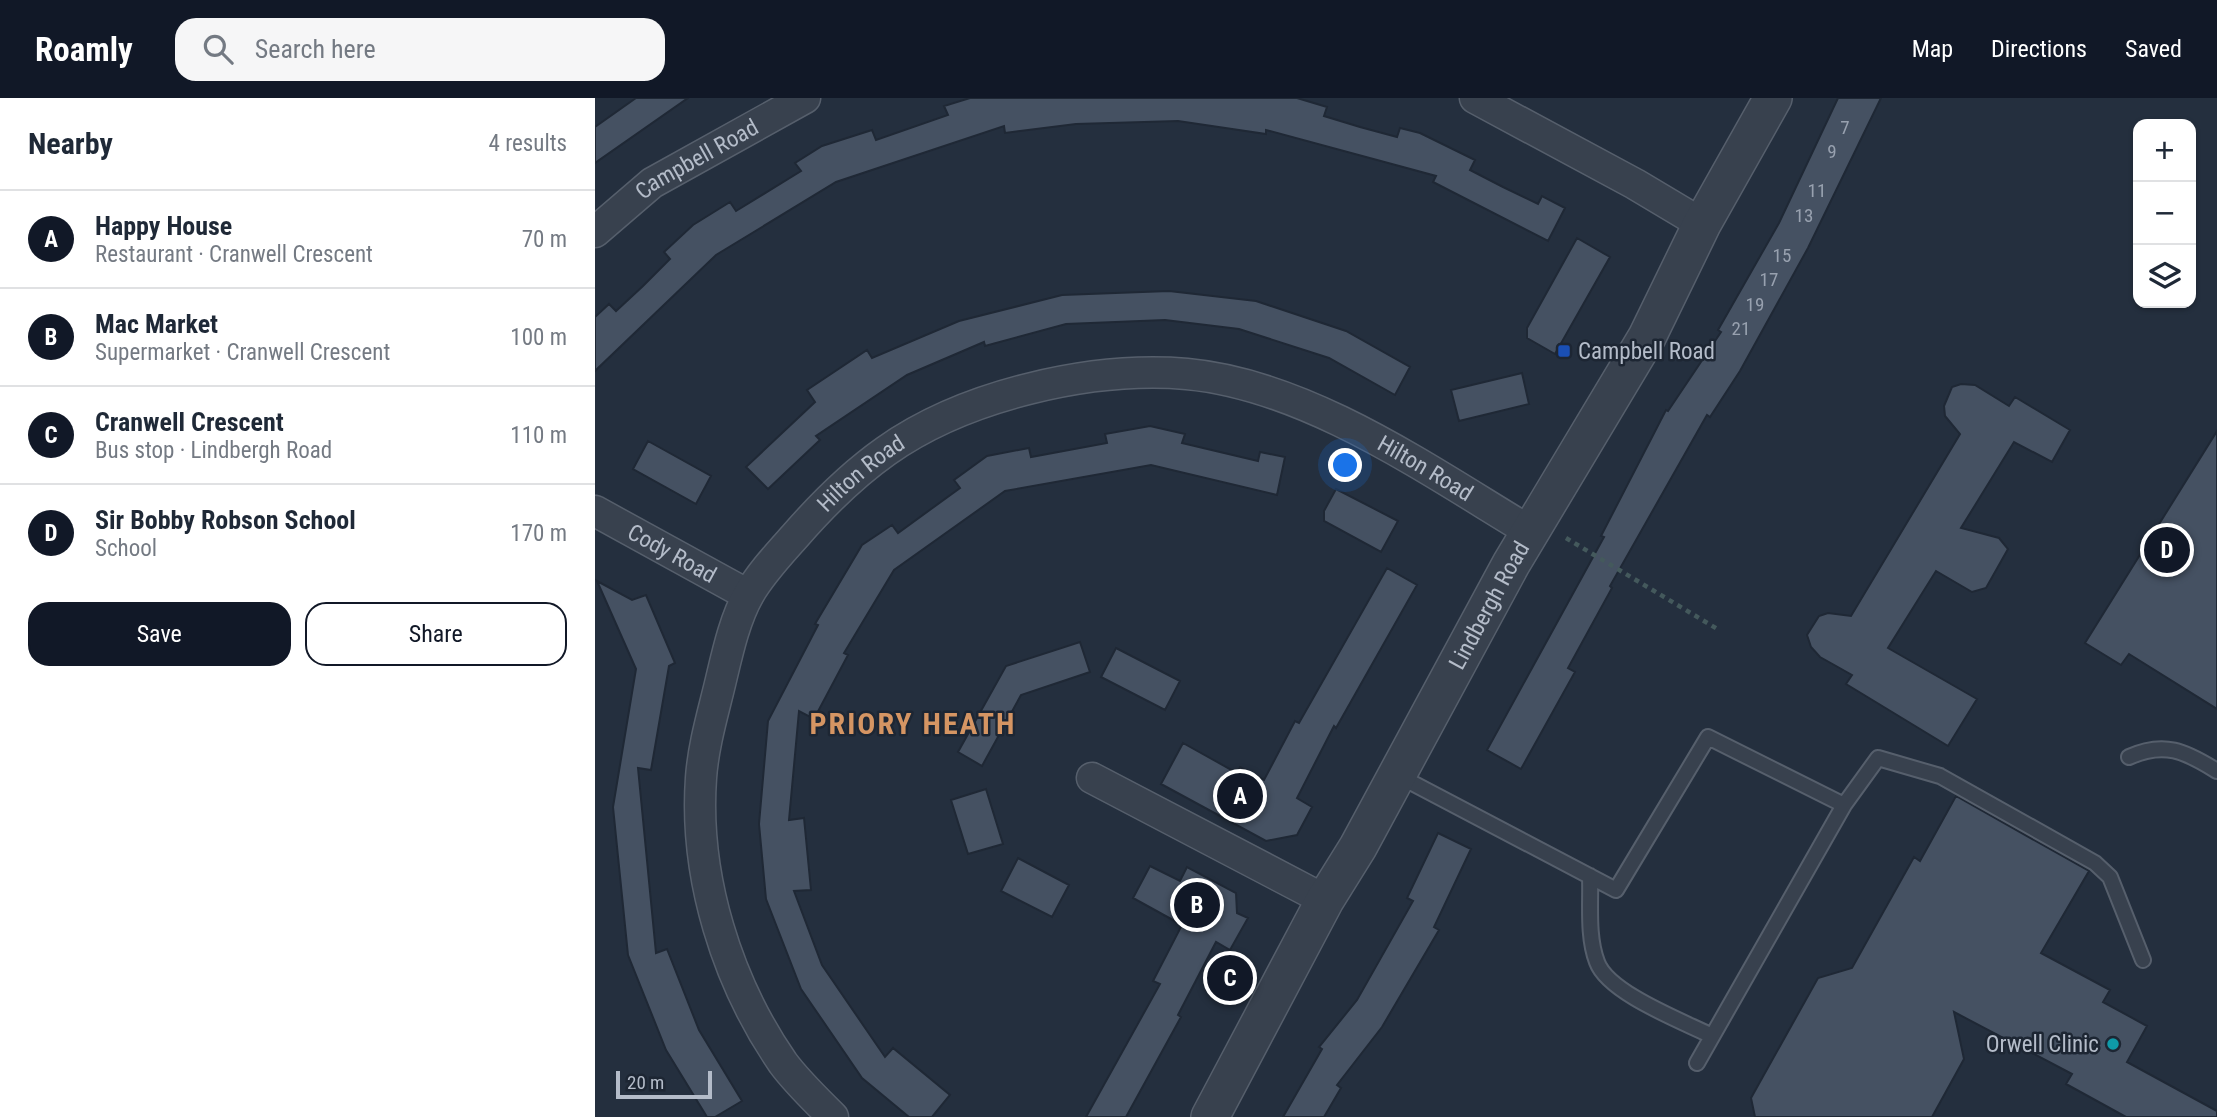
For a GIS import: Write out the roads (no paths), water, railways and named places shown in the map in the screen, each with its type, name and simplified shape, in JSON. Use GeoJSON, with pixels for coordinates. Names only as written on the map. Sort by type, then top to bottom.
{"type":"FeatureCollection","features":[{"type":"Feature","properties":{"kind":"street","name":"Campbell Road"},"geometry":{"type":"LineString","coordinates":[[595,232],[652,183],[805,98]]}},
{"type":"Feature","properties":{"kind":"street"},"geometry":{"type":"LineString","coordinates":[[1475,98],[1635,184],[1702,224]]}},
{"type":"Feature","properties":{"kind":"street","name":"Lindbergh Road"},"geometry":{"type":"LineString","coordinates":[[1210,1117],[1325,900],[1535,527],[1647,337],[1702,224],[1773,98]]}},
{"type":"Feature","properties":{"kind":"street","name":"Hilton Road"},"geometry":{"type":"LineString","coordinates":[[833,1117],[784,1064],[754,1013],[719,933],[701,830],[701,778],[708,732],[728,651],[748,594],[823,505],[887,450],[961,410],[1029,388],[1098,377],[1185,374],[1250,384],[1405,455],[1535,527]]}},
{"type":"Feature","properties":{"kind":"street","name":"Cody Road"},"geometry":{"type":"LineString","coordinates":[[595,512],[748,594]]}},
{"type":"Feature","properties":{"kind":"street"},"geometry":{"type":"LineString","coordinates":[[1092,778],[1325,900]]}},
{"type":"Feature","properties":{"kind":"lane"},"geometry":{"type":"LineString","coordinates":[[1397,775],[1616,890],[1708,737],[1844,805]]}},
{"type":"Feature","properties":{"kind":"lane"},"geometry":{"type":"LineString","coordinates":[[2129,757],[2148,749],[2170,749],[2197,758],[2217,771]]}},
{"type":"Feature","properties":{"kind":"lane"},"geometry":{"type":"LineString","coordinates":[[1697,1063],[1844,805],[1878,758],[1940,775],[2095,863],[2110,877],[2143,960]]}},
{"type":"Feature","properties":{"kind":"lane"},"geometry":{"type":"LineString","coordinates":[[1590,876],[1592,942],[1597,963],[1605,976],[1628,993],[1712,1037]]}},
{"type":"Feature","properties":{"kind":"place","name":"Campbell Road"},"geometry":{"type":"Point","coordinates":[1564,351]}},
{"type":"Feature","properties":{"kind":"place","name":"Sir Bobby Robson School"},"geometry":{"type":"Point","coordinates":[2167,550]}},
{"type":"Feature","properties":{"kind":"place","name":"Happy House"},"geometry":{"type":"Point","coordinates":[1240,796]}},
{"type":"Feature","properties":{"kind":"place","name":"Mac Market"},"geometry":{"type":"Point","coordinates":[1197,905]}},
{"type":"Feature","properties":{"kind":"place","name":"Cranwell Crescent"},"geometry":{"type":"Point","coordinates":[1230,978]}},
{"type":"Feature","properties":{"kind":"place","name":"Orwell Clinic"},"geometry":{"type":"Point","coordinates":[2113,1044]}},
{"type":"Feature","properties":{"kind":"district","name":"PRIORY HEATH"},"geometry":{"type":"Point","coordinates":[913,723]}}]}
